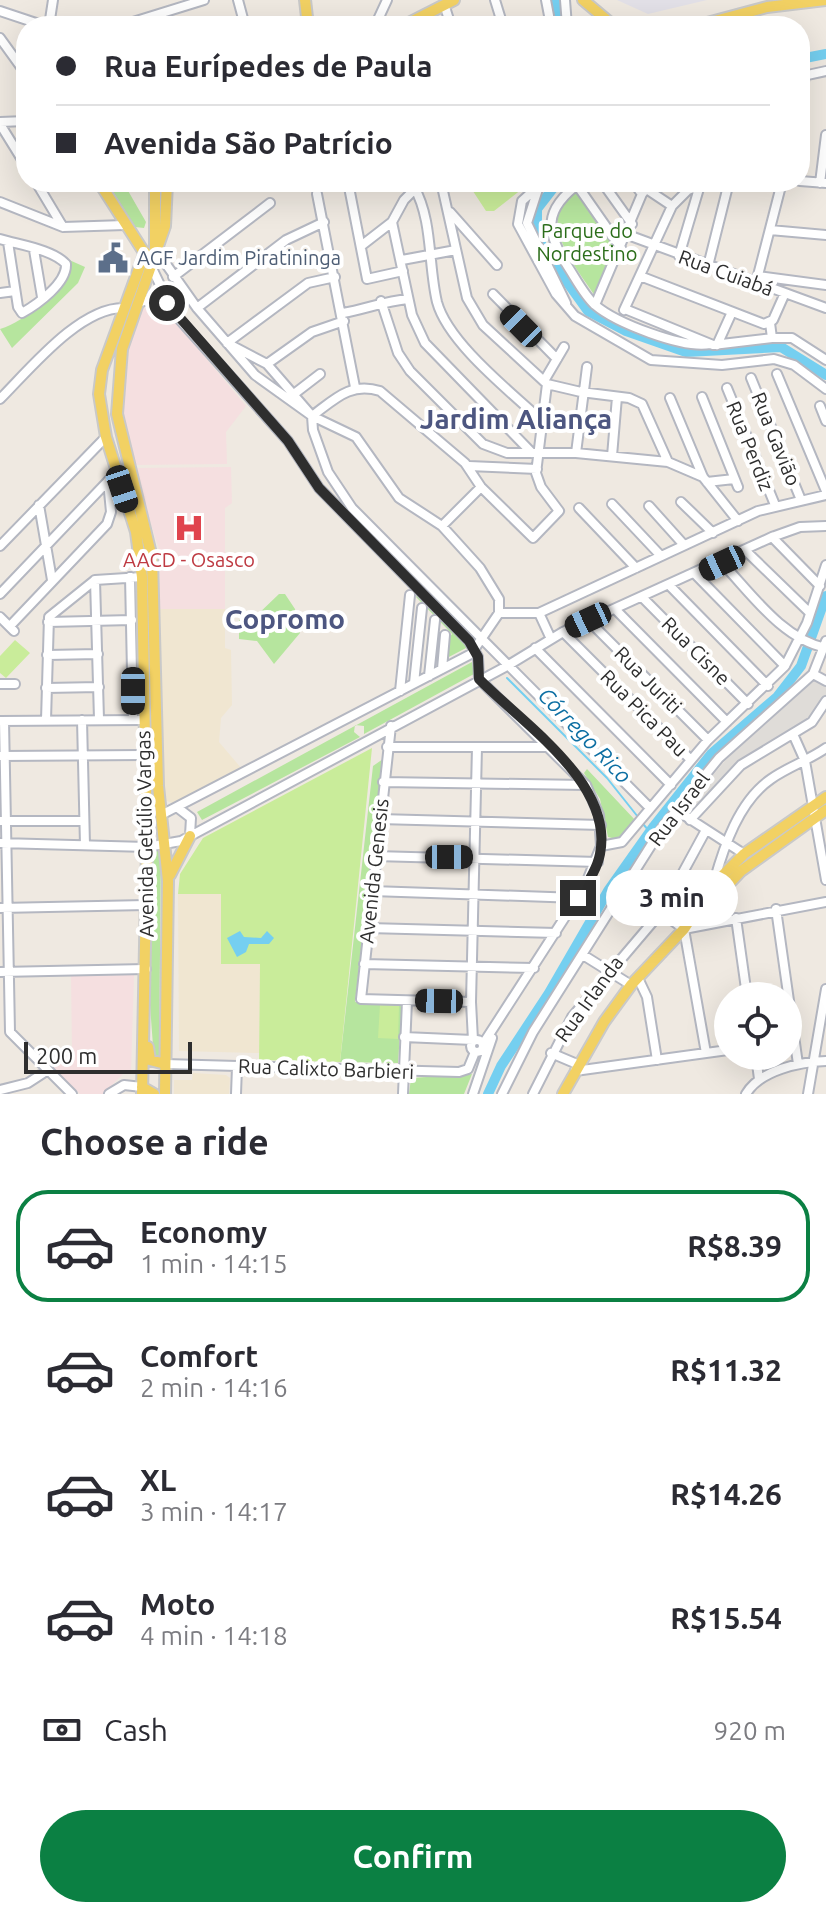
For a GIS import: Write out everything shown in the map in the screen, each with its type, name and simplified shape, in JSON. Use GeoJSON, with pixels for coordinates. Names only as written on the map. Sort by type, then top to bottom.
{"type":"FeatureCollection","features":[{"type":"Feature","properties":{"kind":"main road"},"geometry":{"type":"LineString","coordinates":[[583,0],[602,16]]}},
{"type":"Feature","properties":{"kind":"main road"},"geometry":{"type":"LineString","coordinates":[[733,16],[767,7],[826,0]]}},
{"type":"Feature","properties":{"kind":"main road"},"geometry":{"type":"LineString","coordinates":[[423,16],[450,3]]}},
{"type":"Feature","properties":{"kind":"main road"},"geometry":{"type":"LineString","coordinates":[[105,192],[128,228],[150,251],[151,266]]}},
{"type":"Feature","properties":{"kind":"main road","name":"Avenida Getúlio Vargas"},"geometry":{"type":"LineString","coordinates":[[150,251],[155,192]]}},
{"type":"Feature","properties":{"kind":"main road","name":"Avenida Getúlio Vargas"},"geometry":{"type":"LineString","coordinates":[[142,1090],[147,847],[144,755],[138,720],[142,577],[136,532],[101,419],[102,370],[124,308],[165,226],[167,192]]}},
{"type":"Feature","properties":{"kind":"main road"},"geometry":{"type":"LineString","coordinates":[[128,228],[154,228]]}},
{"type":"Feature","properties":{"kind":"main road","name":"Avenida Getúlio Vargas"},"geometry":{"type":"LineString","coordinates":[[151,266],[122,349],[118,420],[152,558],[161,815],[168,881],[165,1094]]}},
{"type":"Feature","properties":{"kind":"main road"},"geometry":{"type":"LineString","coordinates":[[101,419],[108,423],[118,420]]}},
{"type":"Feature","properties":{"kind":"main road"},"geometry":{"type":"LineString","coordinates":[[684,929],[703,919],[741,871],[819,810],[826,797]]}},
{"type":"Feature","properties":{"kind":"main road"},"geometry":{"type":"LineString","coordinates":[[563,1094],[576,1067],[634,982],[684,929],[713,885],[744,854],[819,810]]}},
{"type":"Feature","properties":{"kind":"main road"},"geometry":{"type":"LineString","coordinates":[[146,826],[161,815]]}},
{"type":"Feature","properties":{"kind":"main road"},"geometry":{"type":"LineString","coordinates":[[168,881],[190,836]]}},
{"type":"Feature","properties":{"kind":"main road"},"geometry":{"type":"LineString","coordinates":[[144,1026],[150,1060],[165,1064]]}},
{"type":"Feature","properties":{"kind":"main road"},"geometry":{"type":"LineString","coordinates":[[142,1090],[154,1094]]}},
{"type":"Feature","properties":{"kind":"street"},"geometry":{"type":"LineString","coordinates":[[168,0],[171,10]]}},
{"type":"Feature","properties":{"kind":"street"},"geometry":{"type":"LineString","coordinates":[[154,16],[204,0]]}},
{"type":"Feature","properties":{"kind":"street"},"geometry":{"type":"LineString","coordinates":[[0,38],[3,49]]}},
{"type":"Feature","properties":{"kind":"street"},"geometry":{"type":"LineString","coordinates":[[0,123],[16,149]]}},
{"type":"Feature","properties":{"kind":"street"},"geometry":{"type":"LineString","coordinates":[[823,183],[826,135]]}},
{"type":"Feature","properties":{"kind":"street"},"geometry":{"type":"LineString","coordinates":[[42,192],[63,227]]}},
{"type":"Feature","properties":{"kind":"street"},"geometry":{"type":"LineString","coordinates":[[350,192],[367,279],[403,271]]}},
{"type":"Feature","properties":{"kind":"street"},"geometry":{"type":"LineString","coordinates":[[361,246],[392,222],[413,192]]}},
{"type":"Feature","properties":{"kind":"street"},"geometry":{"type":"LineString","coordinates":[[419,192],[437,301],[449,327],[542,421]]}},
{"type":"Feature","properties":{"kind":"street"},"geometry":{"type":"LineString","coordinates":[[444,192],[456,250],[475,315],[545,382],[642,404],[668,462]]}},
{"type":"Feature","properties":{"kind":"street"},"geometry":{"type":"LineString","coordinates":[[538,192],[527,223],[566,304],[583,321],[651,360],[722,365],[774,359],[794,365],[826,389]]}},
{"type":"Feature","properties":{"kind":"street"},"geometry":{"type":"LineString","coordinates":[[569,192],[553,212],[551,232],[556,248],[595,305],[681,344],[713,345],[792,338],[826,360]]}},
{"type":"Feature","properties":{"kind":"street"},"geometry":{"type":"LineString","coordinates":[[585,192],[621,248]]}},
{"type":"Feature","properties":{"kind":"street"},"geometry":{"type":"LineString","coordinates":[[609,192],[632,224]]}},
{"type":"Feature","properties":{"kind":"street"},"geometry":{"type":"LineString","coordinates":[[595,305],[644,192]]}},
{"type":"Feature","properties":{"kind":"street"},"geometry":{"type":"LineString","coordinates":[[652,192],[672,206]]}},
{"type":"Feature","properties":{"kind":"street"},"geometry":{"type":"LineString","coordinates":[[621,318],[672,206],[688,192]]}},
{"type":"Feature","properties":{"kind":"street"},"geometry":{"type":"LineString","coordinates":[[679,256],[701,192]]}},
{"type":"Feature","properties":{"kind":"street"},"geometry":{"type":"LineString","coordinates":[[708,266],[726,192]]}},
{"type":"Feature","properties":{"kind":"street"},"geometry":{"type":"LineString","coordinates":[[780,192],[757,280],[826,285]]}},
{"type":"Feature","properties":{"kind":"street"},"geometry":{"type":"LineString","coordinates":[[317,194],[355,387]]}},
{"type":"Feature","properties":{"kind":"street"},"geometry":{"type":"LineString","coordinates":[[0,202],[63,227],[128,228]]}},
{"type":"Feature","properties":{"kind":"street"},"geometry":{"type":"LineString","coordinates":[[173,277],[270,203]]}},
{"type":"Feature","properties":{"kind":"street"},"geometry":{"type":"LineString","coordinates":[[449,211],[497,265]]}},
{"type":"Feature","properties":{"kind":"street"},"geometry":{"type":"LineString","coordinates":[[197,308],[286,240],[324,222]]}},
{"type":"Feature","properties":{"kind":"street"},"geometry":{"type":"LineString","coordinates":[[392,222],[408,299],[425,343],[536,454]]}},
{"type":"Feature","properties":{"kind":"street"},"geometry":{"type":"LineString","coordinates":[[770,230],[826,235]]}},
{"type":"Feature","properties":{"kind":"street","name":"Rua Cuiabá"},"geometry":{"type":"LineString","coordinates":[[628,235],[679,256],[757,280],[826,308]]}},
{"type":"Feature","properties":{"kind":"street"},"geometry":{"type":"LineString","coordinates":[[4,240],[61,258],[66,264],[65,276],[25,312],[19,311],[4,240]]}},
{"type":"Feature","properties":{"kind":"street"},"geometry":{"type":"LineString","coordinates":[[34,250],[42,297]]}},
{"type":"Feature","properties":{"kind":"street"},"geometry":{"type":"LineString","coordinates":[[402,260],[456,250]]}},
{"type":"Feature","properties":{"kind":"street"},"geometry":{"type":"LineString","coordinates":[[150,251],[255,375],[312,416],[356,437],[399,498],[442,526],[494,589],[499,613],[475,650],[161,815]]}},
{"type":"Feature","properties":{"kind":"street"},"geometry":{"type":"LineString","coordinates":[[151,266],[173,312],[288,441],[331,508],[475,650],[479,679],[586,785],[601,825],[598,862],[482,1050],[475,1052],[471,1046],[471,967],[477,747]]}},
{"type":"Feature","properties":{"kind":"street"},"geometry":{"type":"LineString","coordinates":[[640,276],[732,312],[770,323]]}},
{"type":"Feature","properties":{"kind":"street"},"geometry":{"type":"LineString","coordinates":[[227,343],[308,283],[335,277]]}},
{"type":"Feature","properties":{"kind":"street"},"geometry":{"type":"LineString","coordinates":[[807,301],[814,284]]}},
{"type":"Feature","properties":{"kind":"street"},"geometry":{"type":"LineString","coordinates":[[138,303],[182,289]]}},
{"type":"Feature","properties":{"kind":"street"},"geometry":{"type":"LineString","coordinates":[[0,293],[15,291]]}},
{"type":"Feature","properties":{"kind":"street"},"geometry":{"type":"LineString","coordinates":[[772,338],[770,323],[785,293]]}},
{"type":"Feature","properties":{"kind":"street"},"geometry":{"type":"LineString","coordinates":[[493,294],[557,359]]}},
{"type":"Feature","properties":{"kind":"street"},"geometry":{"type":"LineString","coordinates":[[267,364],[312,332],[343,317],[381,301],[408,299]]}},
{"type":"Feature","properties":{"kind":"street"},"geometry":{"type":"LineString","coordinates":[[152,301],[173,312]]}},
{"type":"Feature","properties":{"kind":"street"},"geometry":{"type":"LineString","coordinates":[[381,301],[398,353],[462,423],[493,449],[668,462],[705,480],[736,483],[702,397]]}},
{"type":"Feature","properties":{"kind":"street"},"geometry":{"type":"LineString","coordinates":[[0,399],[77,326],[102,310],[124,308]]}},
{"type":"Feature","properties":{"kind":"street"},"geometry":{"type":"LineString","coordinates":[[625,309],[713,345]]}},
{"type":"Feature","properties":{"kind":"street"},"geometry":{"type":"LineString","coordinates":[[713,345],[732,312]]}},
{"type":"Feature","properties":{"kind":"street"},"geometry":{"type":"LineString","coordinates":[[227,343],[267,364],[312,416],[320,452],[345,501],[650,808]]}},
{"type":"Feature","properties":{"kind":"street"},"geometry":{"type":"LineString","coordinates":[[312,416],[355,387],[387,396],[432,439],[469,466],[481,487],[529,537],[537,536],[559,511],[541,487],[536,454],[545,382],[564,347]]}},
{"type":"Feature","properties":{"kind":"street"},"geometry":{"type":"LineString","coordinates":[[576,453],[581,392],[587,367]]}},
{"type":"Feature","properties":{"kind":"street"},"geometry":{"type":"LineString","coordinates":[[294,394],[320,374]]}},
{"type":"Feature","properties":{"kind":"street"},"geometry":{"type":"LineString","coordinates":[[499,613],[539,613],[775,505],[826,493],[777,374]]}},
{"type":"Feature","properties":{"kind":"street","name":"Rua Gavião"},"geometry":{"type":"LineString","coordinates":[[751,378],[801,500]]}},
{"type":"Feature","properties":{"kind":"street","name":"Rua Perdiz"},"geometry":{"type":"LineString","coordinates":[[727,388],[775,505]]}},
{"type":"Feature","properties":{"kind":"street"},"geometry":{"type":"LineString","coordinates":[[612,456],[617,397]]}},
{"type":"Feature","properties":{"kind":"street"},"geometry":{"type":"LineString","coordinates":[[670,398],[705,480],[738,521]]}},
{"type":"Feature","properties":{"kind":"street"},"geometry":{"type":"LineString","coordinates":[[820,406],[826,421]]}},
{"type":"Feature","properties":{"kind":"street"},"geometry":{"type":"LineString","coordinates":[[0,546],[106,437]]}},
{"type":"Feature","properties":{"kind":"street"},"geometry":{"type":"LineString","coordinates":[[469,466],[537,469]]}},
{"type":"Feature","properties":{"kind":"street"},"geometry":{"type":"LineString","coordinates":[[0,594],[116,470]]}},
{"type":"Feature","properties":{"kind":"street"},"geometry":{"type":"LineString","coordinates":[[0,617],[12,629],[52,580],[107,524],[111,512],[108,481]]}},
{"type":"Feature","properties":{"kind":"street"},"geometry":{"type":"LineString","coordinates":[[442,526],[481,487]]}},
{"type":"Feature","properties":{"kind":"street"},"geometry":{"type":"LineString","coordinates":[[681,502],[713,533]]}},
{"type":"Feature","properties":{"kind":"street"},"geometry":{"type":"LineString","coordinates":[[612,504],[661,556]]}},
{"type":"Feature","properties":{"kind":"street"},"geometry":{"type":"LineString","coordinates":[[39,505],[52,580]]}},
{"type":"Feature","properties":{"kind":"street"},"geometry":{"type":"LineString","coordinates":[[649,506],[684,545]]}},
{"type":"Feature","properties":{"kind":"street"},"geometry":{"type":"LineString","coordinates":[[579,508],[636,568]]}},
{"type":"Feature","properties":{"kind":"street"},"geometry":{"type":"LineString","coordinates":[[4,843],[147,847],[190,836],[208,823],[507,666],[563,632],[696,575],[772,537],[800,527],[826,526]]}},
{"type":"Feature","properties":{"kind":"street"},"geometry":{"type":"LineString","coordinates":[[772,537],[820,586]]}},
{"type":"Feature","properties":{"kind":"street"},"geometry":{"type":"LineString","coordinates":[[746,551],[810,613]]}},
{"type":"Feature","properties":{"kind":"street"},"geometry":{"type":"LineString","coordinates":[[722,563],[801,640],[824,646],[813,674],[826,681]]}},
{"type":"Feature","properties":{"kind":"street"},"geometry":{"type":"LineString","coordinates":[[601,846],[622,842],[708,740],[768,686],[785,666],[801,640],[826,565]]}},
{"type":"Feature","properties":{"kind":"street"},"geometry":{"type":"LineString","coordinates":[[696,575],[785,666]]}},
{"type":"Feature","properties":{"kind":"street","name":"Avenida Getúlio Vargas"},"geometry":{"type":"LineString","coordinates":[[130,577],[138,720]]}},
{"type":"Feature","properties":{"kind":"street"},"geometry":{"type":"LineString","coordinates":[[46,720],[48,622],[54,610],[95,580],[142,577]]}},
{"type":"Feature","properties":{"kind":"street"},"geometry":{"type":"LineString","coordinates":[[95,580],[99,719]]}},
{"type":"Feature","properties":{"kind":"street"},"geometry":{"type":"LineString","coordinates":[[670,586],[768,686]]}},
{"type":"Feature","properties":{"kind":"street"},"geometry":{"type":"LineString","coordinates":[[400,691],[410,595]]}},
{"type":"Feature","properties":{"kind":"street","name":"Rua Cisne"},"geometry":{"type":"LineString","coordinates":[[643,598],[748,704]]}},
{"type":"Feature","properties":{"kind":"street"},"geometry":{"type":"LineString","coordinates":[[414,683],[422,608]]}},
{"type":"Feature","properties":{"kind":"street"},"geometry":{"type":"LineString","coordinates":[[615,609],[727,722]]}},
{"type":"Feature","properties":{"kind":"street"},"geometry":{"type":"LineString","coordinates":[[539,613],[551,639]]}},
{"type":"Feature","properties":{"kind":"street"},"geometry":{"type":"LineString","coordinates":[[48,622],[132,620]]}},
{"type":"Feature","properties":{"kind":"street"},"geometry":{"type":"LineString","coordinates":[[429,676],[435,620]]}},
{"type":"Feature","properties":{"kind":"street","name":"Rua Juriti"},"geometry":{"type":"LineString","coordinates":[[588,620],[708,740]]}},
{"type":"Feature","properties":{"kind":"street","name":"Rua Pica Pau"},"geometry":{"type":"LineString","coordinates":[[563,632],[691,760]]}},
{"type":"Feature","properties":{"kind":"street"},"geometry":{"type":"LineString","coordinates":[[442,669],[445,635]]}},
{"type":"Feature","properties":{"kind":"street"},"geometry":{"type":"LineString","coordinates":[[535,648],[671,785]]}},
{"type":"Feature","properties":{"kind":"street"},"geometry":{"type":"LineString","coordinates":[[47,655],[98,654]]}},
{"type":"Feature","properties":{"kind":"street","name":"Rua Israel"},"geometry":{"type":"LineString","coordinates":[[502,1094],[533,1032],[676,810],[719,758],[813,674]]}},
{"type":"Feature","properties":{"kind":"street"},"geometry":{"type":"LineString","coordinates":[[0,684],[15,684]]}},
{"type":"Feature","properties":{"kind":"street"},"geometry":{"type":"LineString","coordinates":[[46,688],[99,687]]}},
{"type":"Feature","properties":{"kind":"street"},"geometry":{"type":"LineString","coordinates":[[690,820],[741,765],[794,736],[812,722],[826,701]]}},
{"type":"Feature","properties":{"kind":"street"},"geometry":{"type":"LineString","coordinates":[[82,720],[85,845]]}},
{"type":"Feature","properties":{"kind":"street"},"geometry":{"type":"LineString","coordinates":[[72,1094],[5,1032],[2,721],[138,720]]}},
{"type":"Feature","properties":{"kind":"street","name":"Avenida Genesis"},"geometry":{"type":"LineString","coordinates":[[391,726],[361,999],[407,1001]]}},
{"type":"Feature","properties":{"kind":"street"},"geometry":{"type":"LineString","coordinates":[[376,734],[388,746],[549,747]]}},
{"type":"Feature","properties":{"kind":"street"},"geometry":{"type":"LineString","coordinates":[[794,736],[805,761],[819,810],[826,880]]}},
{"type":"Feature","properties":{"kind":"street"},"geometry":{"type":"LineString","coordinates":[[713,885],[728,843],[756,793],[769,780],[826,748]]}},
{"type":"Feature","properties":{"kind":"street"},"geometry":{"type":"LineString","coordinates":[[2,756],[144,755]]}},
{"type":"Feature","properties":{"kind":"street"},"geometry":{"type":"LineString","coordinates":[[383,782],[586,785]]}},
{"type":"Feature","properties":{"kind":"street"},"geometry":{"type":"LineString","coordinates":[[178,808],[188,814],[193,824],[190,836]]}},
{"type":"Feature","properties":{"kind":"street"},"geometry":{"type":"LineString","coordinates":[[676,810],[744,854]]}},
{"type":"Feature","properties":{"kind":"street"},"geometry":{"type":"LineString","coordinates":[[379,819],[601,825]]}},
{"type":"Feature","properties":{"kind":"street"},"geometry":{"type":"LineString","coordinates":[[4,821],[84,821]]}},
{"type":"Feature","properties":{"kind":"street"},"geometry":{"type":"LineString","coordinates":[[193,824],[208,823]]}},
{"type":"Feature","properties":{"kind":"street","name":"Rua Irlanda"},"geometry":{"type":"LineString","coordinates":[[533,1094],[551,1053],[572,1017],[662,911],[706,830]]}},
{"type":"Feature","properties":{"kind":"street"},"geometry":{"type":"LineString","coordinates":[[375,856],[598,862]]}},
{"type":"Feature","properties":{"kind":"street"},"geometry":{"type":"LineString","coordinates":[[626,887],[684,929],[706,1053]]}},
{"type":"Feature","properties":{"kind":"street"},"geometry":{"type":"LineString","coordinates":[[372,891],[578,898]]}},
{"type":"Feature","properties":{"kind":"street"},"geometry":{"type":"LineString","coordinates":[[703,919],[736,918],[826,902]]}},
{"type":"Feature","properties":{"kind":"street"},"geometry":{"type":"LineString","coordinates":[[4,908],[146,905]]}},
{"type":"Feature","properties":{"kind":"street"},"geometry":{"type":"LineString","coordinates":[[776,909],[786,982]]}},
{"type":"Feature","properties":{"kind":"street"},"geometry":{"type":"LineString","coordinates":[[736,918],[745,982]]}},
{"type":"Feature","properties":{"kind":"street"},"geometry":{"type":"LineString","coordinates":[[368,928],[556,933]]}},
{"type":"Feature","properties":{"kind":"street"},"geometry":{"type":"LineString","coordinates":[[583,955],[608,972],[634,982],[647,997],[657,1060]]}},
{"type":"Feature","properties":{"kind":"street"},"geometry":{"type":"LineString","coordinates":[[364,964],[534,968]]}},
{"type":"Feature","properties":{"kind":"street"},"geometry":{"type":"LineString","coordinates":[[4,972],[146,969]]}},
{"type":"Feature","properties":{"kind":"street"},"geometry":{"type":"LineString","coordinates":[[808,1094],[826,989]]}},
{"type":"Feature","properties":{"kind":"street"},"geometry":{"type":"LineString","coordinates":[[403,1094],[407,1001],[471,1002]]}},
{"type":"Feature","properties":{"kind":"street"},"geometry":{"type":"LineString","coordinates":[[473,1094],[493,1033]]}},
{"type":"Feature","properties":{"kind":"street"},"geometry":{"type":"LineString","coordinates":[[404,1037],[479,1039],[483,1044]]}},
{"type":"Feature","properties":{"kind":"street","name":"Rua Calixto Barbieri"},"geometry":{"type":"LineString","coordinates":[[165,1064],[403,1072],[464,1071],[475,1052]]}},
{"type":"Feature","properties":{"kind":"street"},"geometry":{"type":"LineString","coordinates":[[551,1053],[576,1067],[714,1052]]}},
{"type":"Feature","properties":{"kind":"street"},"geometry":{"type":"LineString","coordinates":[[802,1063],[826,1061]]}},
{"type":"Feature","properties":{"kind":"street"},"geometry":{"type":"LineString","coordinates":[[236,1094],[237,1067]]}},
{"type":"Feature","properties":{"kind":"street"},"geometry":{"type":"LineString","coordinates":[[0,1090],[28,1083],[48,1070]]}},
{"type":"Feature","properties":{"kind":"street"},"geometry":{"type":"LineString","coordinates":[[758,1070],[759,1079]]}},
{"type":"Feature","properties":{"kind":"street"},"geometry":{"type":"LineString","coordinates":[[746,1094],[759,1079],[782,1070]]}},
{"type":"Feature","properties":{"kind":"street"},"geometry":{"type":"LineString","coordinates":[[109,1094],[124,1085],[142,1090]]}},
{"type":"Feature","properties":{"kind":"shaded area"},"geometry":{"type":"Polygon","coordinates":[[[617,0],[707,0],[648,14],[617,0]]]}},
{"type":"Feature","properties":{"kind":"shaded area"},"geometry":{"type":"Polygon","coordinates":[[[147,307],[167,312],[246,406],[226,432],[227,464],[133,465],[120,408],[128,341],[141,310],[147,307]]]}},
{"type":"Feature","properties":{"kind":"shaded area","name":"AACD - Osasco"},"geometry":{"type":"Polygon","coordinates":[[[231,467],[232,503],[225,508],[225,609],[160,609],[159,549],[133,468],[231,467]]]}},
{"type":"Feature","properties":{"kind":"shaded area"},"geometry":{"type":"Polygon","coordinates":[[[160,609],[225,609],[225,648],[231,650],[232,705],[221,718],[219,742],[242,769],[175,804],[167,801],[164,794],[160,609]]]}},
{"type":"Feature","properties":{"kind":"shaded area"},"geometry":{"type":"Polygon","coordinates":[[[812,679],[826,686],[826,696],[815,715],[745,757],[690,816],[683,810],[726,760],[812,679]]]}},
{"type":"Feature","properties":{"kind":"shaded area"},"geometry":{"type":"Polygon","coordinates":[[[221,893],[221,963],[260,964],[259,1053],[179,1051],[178,894],[221,893]]]}},
{"type":"Feature","properties":{"kind":"shaded area"},"geometry":{"type":"Polygon","coordinates":[[[134,975],[131,1073],[123,1074],[103,1094],[80,1094],[53,1067],[72,1051],[71,976],[134,975]]]}},
{"type":"Feature","properties":{"kind":"shaded area"},"geometry":{"type":"Polygon","coordinates":[[[193,1073],[226,1075],[230,1078],[229,1094],[174,1094],[174,1080],[192,1080],[193,1073]]]}},
{"type":"Feature","properties":{"kind":"green space"},"geometry":{"type":"Polygon","coordinates":[[[113,192],[129,192],[146,222],[144,228],[135,227],[113,192]]]}},
{"type":"Feature","properties":{"kind":"green space"},"geometry":{"type":"Polygon","coordinates":[[[474,192],[518,192],[494,211],[486,211],[474,192]]]}},
{"type":"Feature","properties":{"kind":"green space","name":"Parque do Nordestino"},"geometry":{"type":"Polygon","coordinates":[[[578,192],[618,249],[595,296],[562,242],[558,214],[564,201],[578,192]]]}},
{"type":"Feature","properties":{"kind":"green space"},"geometry":{"type":"Polygon","coordinates":[[[67,259],[85,267],[78,283],[12,348],[0,329],[29,314],[53,291],[68,275],[67,259]]]}},
{"type":"Feature","properties":{"kind":"green space"},"geometry":{"type":"Polygon","coordinates":[[[279,594],[285,594],[295,609],[300,633],[274,664],[257,641],[239,639],[239,620],[255,617],[279,594]]]}},
{"type":"Feature","properties":{"kind":"green space"},"geometry":{"type":"Polygon","coordinates":[[[418,594],[466,644],[466,648],[445,659],[447,641],[452,634],[416,597],[418,594]]]}},
{"type":"Feature","properties":{"kind":"green space"},"geometry":{"type":"Polygon","coordinates":[[[15,640],[30,653],[6,678],[0,673],[0,656],[15,640]]]}},
{"type":"Feature","properties":{"kind":"green space"},"geometry":{"type":"Polygon","coordinates":[[[472,662],[474,674],[364,734],[364,726],[356,725],[472,662]]]}},
{"type":"Feature","properties":{"kind":"green space"},"geometry":{"type":"Polygon","coordinates":[[[355,726],[354,732],[360,737],[202,820],[197,812],[355,726]]]}},
{"type":"Feature","properties":{"kind":"green space"},"geometry":{"type":"Polygon","coordinates":[[[372,748],[340,1062],[259,1060],[260,964],[221,964],[221,894],[178,894],[180,874],[203,838],[372,748]]]}},
{"type":"Feature","properties":{"kind":"green space"},"geometry":{"type":"Polygon","coordinates":[[[383,759],[355,1002],[402,1004],[398,1063],[340,1062],[373,766],[383,759]]]}},
{"type":"Feature","properties":{"kind":"green space"},"geometry":{"type":"Polygon","coordinates":[[[587,769],[636,821],[620,840],[608,837],[600,799],[584,773],[587,769]]]}},
{"type":"Feature","properties":{"kind":"green space"},"geometry":{"type":"Polygon","coordinates":[[[161,848],[159,1061],[154,1059],[149,992],[151,850],[161,848]]]}},
{"type":"Feature","properties":{"kind":"green space"},"geometry":{"type":"Polygon","coordinates":[[[380,1005],[399,1006],[398,1039],[378,1038],[380,1005]]]}},
{"type":"Feature","properties":{"kind":"green space"},"geometry":{"type":"Polygon","coordinates":[[[472,1074],[464,1094],[409,1094],[411,1078],[472,1074]]]}},
{"type":"Feature","properties":{"kind":"water"},"geometry":{"type":"Polygon","coordinates":[[[240,931],[244,937],[261,938],[267,931],[274,938],[269,944],[249,944],[246,952],[237,957],[227,938],[240,931]]]}},
{"type":"Feature","properties":{"kind":"waterway"},"geometry":{"type":"LineString","coordinates":[[556,0],[557,16]]}},
{"type":"Feature","properties":{"kind":"waterway"},"geometry":{"type":"LineString","coordinates":[[810,57],[826,54]]}},
{"type":"Feature","properties":{"kind":"waterway"},"geometry":{"type":"LineString","coordinates":[[550,192],[537,209],[542,247],[588,311],[626,331],[686,352],[781,347],[826,375]]}},
{"type":"Feature","properties":{"kind":"waterway"},"geometry":{"type":"LineString","coordinates":[[488,1094],[501,1066],[549,993],[608,891],[654,826],[711,754],[777,697],[801,666],[826,596]]}},
{"type":"Feature","properties":{"kind":"waterway","name":"Córrego Rico"},"geometry":{"type":"LineString","coordinates":[[507,678],[607,778],[638,817]]}},
{"type":"Feature","properties":{"kind":"waterway","name":"Córrego Rico"},"geometry":{"type":"LineString","coordinates":[[643,824],[650,832]]}},
{"type":"Feature","properties":{"kind":"place","name":"AGF Jardim Piratininga"},"geometry":{"type":"Point","coordinates":[113,258]}},
{"type":"Feature","properties":{"kind":"place","name":"AACD - Osasco"},"geometry":{"type":"Point","coordinates":[189,528]}},
{"type":"Feature","properties":{"kind":"district","name":"Jardim Aliança"},"geometry":{"type":"Point","coordinates":[516,419]}},
{"type":"Feature","properties":{"kind":"district","name":"Copromo"},"geometry":{"type":"Point","coordinates":[285,619]}},
{"type":"Feature","properties":{"kind":"route"},"geometry":{"type":"LineString","coordinates":[[167,303],[288,441],[319,488],[469,641],[478,657],[479,679],[586,785],[599,815],[601,846],[598,862],[578,898]]}}]}
